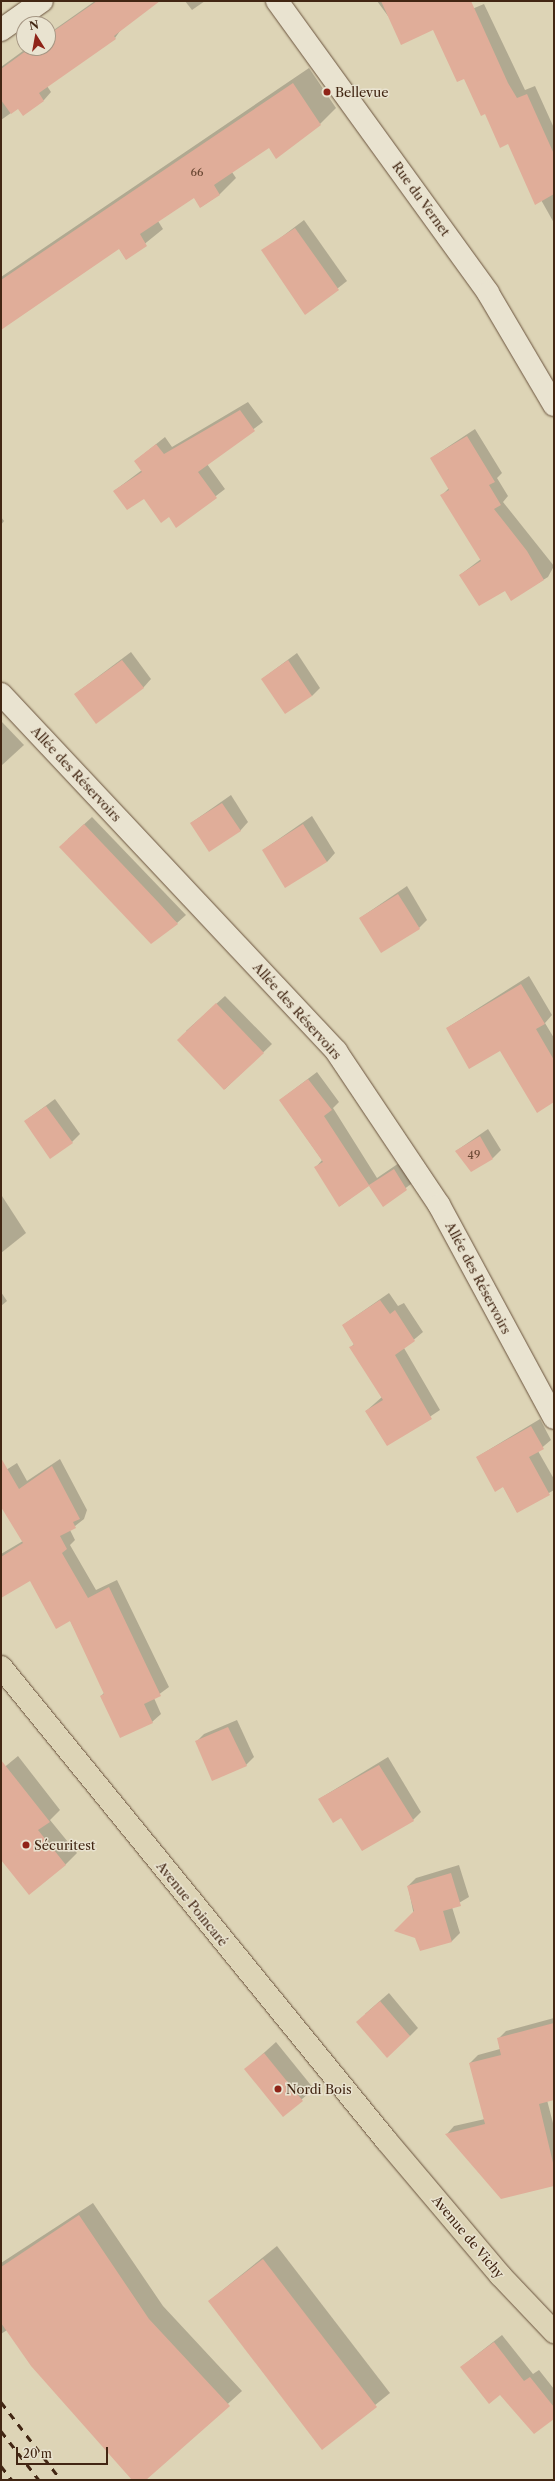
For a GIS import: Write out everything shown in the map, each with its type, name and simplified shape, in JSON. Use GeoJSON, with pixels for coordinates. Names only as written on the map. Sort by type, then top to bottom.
{"type":"FeatureCollection","features":[{"type":"Feature","properties":{"kind":"main road","name":"Avenue Poincaré"},"geometry":{"type":"LineString","coordinates":[[1,1667],[386,2140]]}},
{"type":"Feature","properties":{"kind":"main road","name":"Avenue de Vichy"},"geometry":{"type":"LineString","coordinates":[[386,2140],[500,2275],[554,2332]]}},
{"type":"Feature","properties":{"kind":"street"},"geometry":{"type":"LineString","coordinates":[[1,30],[42,1]]}},
{"type":"Feature","properties":{"kind":"street","name":"Rue du Vernet"},"geometry":{"type":"LineString","coordinates":[[277,1],[488,293],[554,405]]}},
{"type":"Feature","properties":{"kind":"street","name":"Allée des Réservoirs"},"geometry":{"type":"LineString","coordinates":[[1,694],[336,1051],[439,1204],[554,1418]]}},
{"type":"Feature","properties":{"kind":"building"},"geometry":{"type":"Polygon","coordinates":[[[97,1],[160,1],[114,36],[116,39],[39,93],[44,101],[23,116],[18,109],[11,114],[1,100],[1,69],[19,56],[56,56],[56,29],[97,1]]]}},
{"type":"Feature","properties":{"kind":"building"},"geometry":{"type":"Polygon","coordinates":[[[381,1],[471,1],[508,83],[517,98],[527,94],[554,154],[554,194],[535,205],[508,144],[500,148],[485,114],[481,116],[464,79],[457,82],[433,30],[401,45],[381,1]]]}},
{"type":"Feature","properties":{"kind":"building"},"geometry":{"type":"Polygon","coordinates":[[[293,83],[321,125],[276,159],[269,148],[214,185],[220,195],[200,208],[194,198],[140,234],[147,246],[126,260],[119,249],[1,330],[1,280],[293,83]]]}},
{"type":"Feature","properties":{"kind":"building"},"geometry":{"type":"Polygon","coordinates":[[[295,228],[339,290],[305,315],[261,250],[295,228]]]}},
{"type":"Feature","properties":{"kind":"building"},"geometry":{"type":"Polygon","coordinates":[[[240,410],[255,431],[198,472],[217,498],[176,528],[169,517],[161,523],[144,499],[127,510],[113,491],[142,472],[134,461],[156,444],[164,454],[240,410]]]}},
{"type":"Feature","properties":{"kind":"building"},"geometry":{"type":"Polygon","coordinates":[[[467,436],[495,482],[489,485],[501,505],[494,509],[527,551],[544,580],[511,601],[505,591],[479,606],[459,575],[481,561],[440,495],[449,490],[430,458],[467,436]]]}},
{"type":"Feature","properties":{"kind":"building"},"geometry":{"type":"Polygon","coordinates":[[[122,660],[144,688],[96,724],[74,694],[122,660]]]}},
{"type":"Feature","properties":{"kind":"building"},"geometry":{"type":"Polygon","coordinates":[[[288,660],[312,696],[285,714],[261,679],[288,660]]]}},
{"type":"Feature","properties":{"kind":"building"},"geometry":{"type":"Polygon","coordinates":[[[222,803],[241,831],[209,852],[190,823],[222,803]]]}},
{"type":"Feature","properties":{"kind":"building"},"geometry":{"type":"Polygon","coordinates":[[[84,824],[178,924],[151,944],[59,847],[84,824]]]}},
{"type":"Feature","properties":{"kind":"building"},"geometry":{"type":"Polygon","coordinates":[[[303,824],[327,862],[285,888],[262,850],[303,824]]]}},
{"type":"Feature","properties":{"kind":"building"},"geometry":{"type":"Polygon","coordinates":[[[398,894],[420,929],[381,953],[359,918],[398,894]]]}},
{"type":"Feature","properties":{"kind":"building"},"geometry":{"type":"Polygon","coordinates":[[[521,984],[545,1024],[536,1029],[554,1060],[554,1102],[537,1113],[500,1051],[469,1069],[446,1028],[521,984]]]}},
{"type":"Feature","properties":{"kind":"building"},"geometry":{"type":"Polygon","coordinates":[[[216,1003],[264,1053],[224,1090],[177,1040],[216,1003]]]}},
{"type":"Feature","properties":{"kind":"building"},"geometry":{"type":"Polygon","coordinates":[[[308,1079],[332,1110],[324,1116],[369,1185],[394,1169],[407,1190],[383,1207],[369,1186],[339,1207],[314,1167],[323,1162],[279,1100],[308,1079]]]}},
{"type":"Feature","properties":{"kind":"building"},"geometry":{"type":"Polygon","coordinates":[[[46,1106],[73,1143],[50,1159],[24,1121],[46,1106]]]}},
{"type":"Feature","properties":{"kind":"building"},"geometry":{"type":"Polygon","coordinates":[[[480,1136],[493,1159],[471,1172],[455,1151],[480,1136]]]}},
{"type":"Feature","properties":{"kind":"building"},"geometry":{"type":"Polygon","coordinates":[[[380,1300],[390,1314],[395,1310],[415,1341],[395,1355],[432,1419],[387,1446],[365,1411],[383,1400],[349,1347],[354,1345],[342,1325],[380,1300]]]}},
{"type":"Feature","properties":{"kind":"building"},"geometry":{"type":"Polygon","coordinates":[[[531,1426],[544,1449],[529,1457],[550,1495],[517,1513],[503,1487],[495,1492],[476,1457],[531,1426]]]}},
{"type":"Feature","properties":{"kind":"building"},"geometry":{"type":"Polygon","coordinates":[[[1,1458],[19,1489],[52,1466],[80,1519],[73,1522],[76,1528],[60,1536],[67,1549],[62,1553],[88,1598],[109,1587],[161,1696],[144,1704],[153,1723],[120,1738],[100,1696],[104,1694],[70,1621],[56,1629],[30,1581],[1,1598],[1,1557],[23,1543],[1,1507],[1,1458]]]}},
{"type":"Feature","properties":{"kind":"building"},"geometry":{"type":"Polygon","coordinates":[[[228,1727],[247,1766],[212,1781],[195,1741],[228,1727]]]}},
{"type":"Feature","properties":{"kind":"building","name":"Sécuritest"},"geometry":{"type":"Polygon","coordinates":[[[1,1760],[50,1822],[38,1830],[66,1865],[29,1895],[1,1860],[1,1760]]]}},
{"type":"Feature","properties":{"kind":"building"},"geometry":{"type":"Polygon","coordinates":[[[379,1765],[414,1821],[362,1851],[341,1818],[333,1823],[318,1799],[379,1765]]]}},
{"type":"Feature","properties":{"kind":"building"},"geometry":{"type":"Polygon","coordinates":[[[451,1873],[461,1906],[443,1911],[452,1942],[420,1951],[415,1938],[394,1931],[414,1911],[407,1886],[451,1873]]]}},
{"type":"Feature","properties":{"kind":"building"},"geometry":{"type":"Polygon","coordinates":[[[380,2001],[410,2036],[387,2058],[356,2022],[380,2001]]]}},
{"type":"Feature","properties":{"kind":"building"},"geometry":{"type":"Polygon","coordinates":[[[554,2023],[554,2100],[539,2104],[554,2167],[554,2186],[501,2199],[445,2134],[485,2124],[469,2063],[501,2055],[497,2038],[554,2023]]]}},
{"type":"Feature","properties":{"kind":"building","name":"Nordi Bois"},"geometry":{"type":"Polygon","coordinates":[[[264,2053],[303,2101],[283,2117],[244,2069],[264,2053]]]}},
{"type":"Feature","properties":{"kind":"building"},"geometry":{"type":"Polygon","coordinates":[[[79,2215],[149,2319],[230,2406],[146,2480],[132,2480],[31,2366],[1,2323],[1,2267],[79,2215]]]}},
{"type":"Feature","properties":{"kind":"building"},"geometry":{"type":"Polygon","coordinates":[[[263,2259],[377,2407],[322,2450],[208,2301],[263,2259]]]}},
{"type":"Feature","properties":{"kind":"building"},"geometry":{"type":"Polygon","coordinates":[[[494,2342],[524,2381],[530,2377],[554,2407],[554,2419],[534,2434],[500,2395],[489,2404],[460,2367],[494,2342]]]}},
{"type":"Feature","properties":{"kind":"railway"},"geometry":{"type":"LineString","coordinates":[[1,2402],[61,2480]]}},
{"type":"Feature","properties":{"kind":"railway"},"geometry":{"type":"LineString","coordinates":[[1,2431],[39,2480]]}},
{"type":"Feature","properties":{"kind":"railway"},"geometry":{"type":"LineString","coordinates":[[1,2466],[12,2480]]}},
{"type":"Feature","properties":{"kind":"place","name":"Bellevue"},"geometry":{"type":"Point","coordinates":[327,92]}},
{"type":"Feature","properties":{"kind":"place","name":"Sécuritest"},"geometry":{"type":"Point","coordinates":[26,1845]}},
{"type":"Feature","properties":{"kind":"place","name":"Nordi Bois"},"geometry":{"type":"Point","coordinates":[278,2089]}}]}
